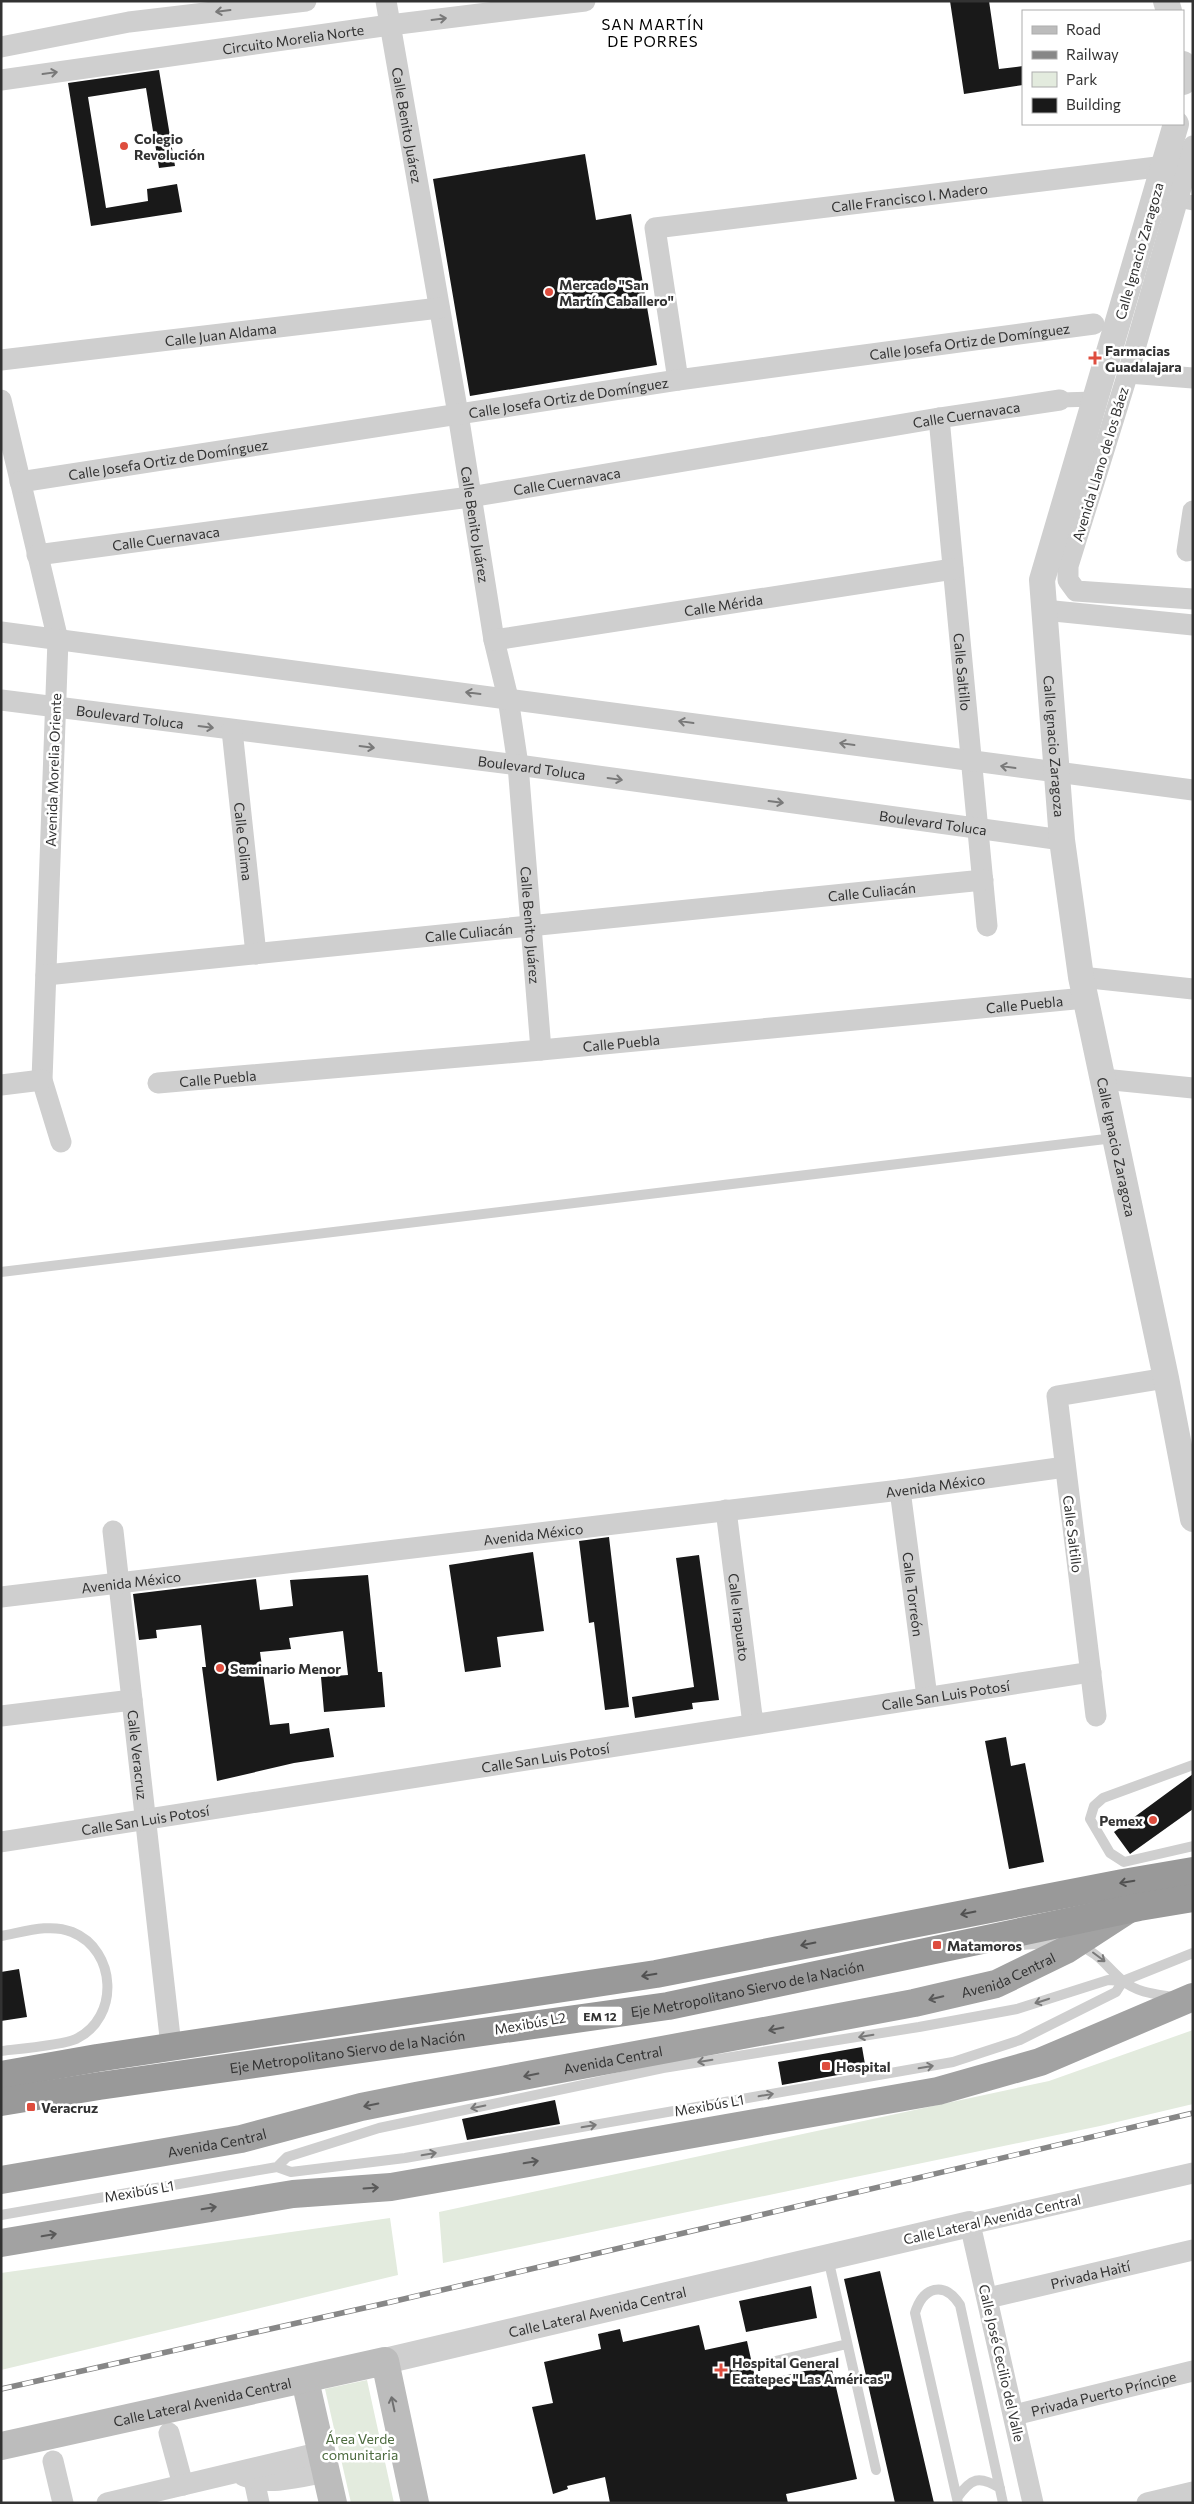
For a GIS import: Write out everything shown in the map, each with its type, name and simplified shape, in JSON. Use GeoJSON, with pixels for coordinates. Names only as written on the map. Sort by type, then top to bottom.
{"type":"FeatureCollection","features":[{"type":"Feature","properties":{"kind":"highway","name":"Avenida Central"},"geometry":{"type":"LineString","coordinates":[[1,2180],[242,2139],[416,2096],[914,2003],[996,1984],[1075,1944],[1164,1887],[1193,1863]]}},
{"type":"Feature","properties":{"kind":"highway","name":"EM 12"},"geometry":{"type":"LineString","coordinates":[[1,2075],[107,2056],[656,1974],[1113,1884],[1193,1871]]}},
{"type":"Feature","properties":{"kind":"highway","name":"Eje Metropolitano Siervo de la Nación"},"geometry":{"type":"LineString","coordinates":[[1,2102],[100,2086],[668,2006],[1139,1907],[1193,1898]]}},
{"type":"Feature","properties":{"kind":"highway"},"geometry":{"type":"LineString","coordinates":[[1,2243],[293,2194],[391,2187],[938,2091],[1040,2062],[1193,1996]]}},
{"type":"Feature","properties":{"kind":"main road","name":"Calle Lateral Avenida Central"},"geometry":{"type":"LineString","coordinates":[[1,2446],[385,2361]]}},
{"type":"Feature","properties":{"kind":"main road"},"geometry":{"type":"LineString","coordinates":[[385,2361],[415,2503]]}},
{"type":"Feature","properties":{"kind":"main road"},"geometry":{"type":"LineString","coordinates":[[305,2380],[333,2503]]}},
{"type":"Feature","properties":{"kind":"street"},"geometry":{"type":"LineString","coordinates":[[1,47],[129,22],[306,1]]}},
{"type":"Feature","properties":{"kind":"street","name":"Calle Benito Juárez"},"geometry":{"type":"LineString","coordinates":[[386,1],[458,414],[494,640],[508,698],[518,765],[541,1050]]}},
{"type":"Feature","properties":{"kind":"street","name":"Circuito Morelia Norte"},"geometry":{"type":"LineString","coordinates":[[1,80],[390,25],[585,1]]}},
{"type":"Feature","properties":{"kind":"street","name":"Calle Ignacio Zaragoza"},"geometry":{"type":"LineString","coordinates":[[1176,125],[1165,166],[1106,323],[1095,400],[1042,580],[1062,840],[1083,987],[1166,1378],[1188,1460],[1193,1519]]}},
{"type":"Feature","properties":{"kind":"street","name":"Avenida Llano de los Báez"},"geometry":{"type":"LineString","coordinates":[[1193,146],[1185,201],[1128,373],[1068,566],[1068,580],[1076,591],[1193,599]]}},
{"type":"Feature","properties":{"kind":"street","name":"Calle Francisco I. Madero"},"geometry":{"type":"LineString","coordinates":[[678,380],[655,228],[1165,166]]}},
{"type":"Feature","properties":{"kind":"street","name":"Calle Juan Aldama"},"geometry":{"type":"LineString","coordinates":[[1,360],[439,308]]}},
{"type":"Feature","properties":{"kind":"street","name":"Calle Josefa Ortiz de Domínguez"},"geometry":{"type":"LineString","coordinates":[[20,482],[678,380],[1106,323]]}},
{"type":"Feature","properties":{"kind":"street"},"geometry":{"type":"LineString","coordinates":[[1128,373],[1193,378]]}},
{"type":"Feature","properties":{"kind":"street","name":"Avenida Morelia Oriente"},"geometry":{"type":"LineString","coordinates":[[1,400],[58,640],[42,1080],[62,1142]]}},
{"type":"Feature","properties":{"kind":"street","name":"Calle Cuernavaca"},"geometry":{"type":"LineString","coordinates":[[37,555],[470,496],[939,418],[1060,400],[1095,400]]}},
{"type":"Feature","properties":{"kind":"street","name":"Calle Saltillo"},"geometry":{"type":"LineString","coordinates":[[939,418],[987,926]]}},
{"type":"Feature","properties":{"kind":"street"},"geometry":{"type":"LineString","coordinates":[[1187,551],[1193,511]]}},
{"type":"Feature","properties":{"kind":"street","name":"Calle Mérida"},"geometry":{"type":"LineString","coordinates":[[494,640],[953,570]]}},
{"type":"Feature","properties":{"kind":"street"},"geometry":{"type":"LineString","coordinates":[[1044,610],[1193,625]]}},
{"type":"Feature","properties":{"kind":"street"},"geometry":{"type":"LineString","coordinates":[[1,632],[508,698],[1056,774],[1193,790]]}},
{"type":"Feature","properties":{"kind":"street","name":"Boulevard Toluca"},"geometry":{"type":"LineString","coordinates":[[1,700],[518,765],[1062,840]]}},
{"type":"Feature","properties":{"kind":"street","name":"Calle Colima"},"geometry":{"type":"LineString","coordinates":[[232,730],[256,954]]}},
{"type":"Feature","properties":{"kind":"street","name":"Calle Culiacán"},"geometry":{"type":"LineString","coordinates":[[46,975],[983,880]]}},
{"type":"Feature","properties":{"kind":"street","name":"Calle Puebla"},"geometry":{"type":"LineString","coordinates":[[158,1083],[541,1050],[1083,987],[1193,989]]}},
{"type":"Feature","properties":{"kind":"street"},"geometry":{"type":"LineString","coordinates":[[1103,1079],[1193,1088]]}},
{"type":"Feature","properties":{"kind":"street"},"geometry":{"type":"LineString","coordinates":[[1,1085],[42,1080]]}},
{"type":"Feature","properties":{"kind":"street","name":"Calle Saltillo"},"geometry":{"type":"LineString","coordinates":[[1096,1716],[1057,1396],[1166,1378]]}},
{"type":"Feature","properties":{"kind":"street","name":"Avenida México"},"geometry":{"type":"LineString","coordinates":[[1,1598],[900,1490],[1065,1468]]}},
{"type":"Feature","properties":{"kind":"street","name":"Calle Torreón"},"geometry":{"type":"LineString","coordinates":[[900,1490],[927,1697]]}},
{"type":"Feature","properties":{"kind":"street","name":"Calle Irapuato"},"geometry":{"type":"LineString","coordinates":[[726,1510],[754,1724]]}},
{"type":"Feature","properties":{"kind":"street","name":"Calle Veracruz"},"geometry":{"type":"LineString","coordinates":[[113,1531],[170,2037]]}},
{"type":"Feature","properties":{"kind":"street","name":"Calle San Luis Potosí"},"geometry":{"type":"LineString","coordinates":[[1,1842],[1090,1672]]}},
{"type":"Feature","properties":{"kind":"street"},"geometry":{"type":"LineString","coordinates":[[1,1716],[132,1700]]}},
{"type":"Feature","properties":{"kind":"street","name":"Calle Lateral Avenida Central"},"geometry":{"type":"LineString","coordinates":[[385,2361],[1193,2173]]}},
{"type":"Feature","properties":{"kind":"street","name":"Calle José Cecilio del Valle"},"geometry":{"type":"LineString","coordinates":[[970,2224],[1033,2503]]}},
{"type":"Feature","properties":{"kind":"street","name":"Privada Haití"},"geometry":{"type":"LineString","coordinates":[[988,2298],[1193,2250]]}},
{"type":"Feature","properties":{"kind":"street","name":"Privada Puerto Príncipe"},"geometry":{"type":"LineString","coordinates":[[1014,2415],[1193,2371]]}},
{"type":"Feature","properties":{"kind":"street"},"geometry":{"type":"LineString","coordinates":[[169,2433],[183,2485]]}},
{"type":"Feature","properties":{"kind":"street"},"geometry":{"type":"LineString","coordinates":[[53,2461],[63,2503]]}},
{"type":"Feature","properties":{"kind":"street"},"geometry":{"type":"LineString","coordinates":[[107,2503],[183,2485],[324,2462]]}},
{"type":"Feature","properties":{"kind":"street"},"geometry":{"type":"LineString","coordinates":[[247,2474],[259,2503]]}},
{"type":"Feature","properties":{"kind":"street"},"geometry":{"type":"LineString","coordinates":[[1147,2503],[1193,2492]]}},
{"type":"Feature","properties":{"kind":"lane"},"geometry":{"type":"LineString","coordinates":[[1,1272],[1115,1138]]}},
{"type":"Feature","properties":{"kind":"lane"},"geometry":{"type":"LineString","coordinates":[[1193,1765],[1103,1798],[1094,1806],[1090,1819],[1110,1853],[1124,1862],[1193,1846]]}},
{"type":"Feature","properties":{"kind":"lane"},"geometry":{"type":"LineString","coordinates":[[1,1936],[54,1927],[73,1932],[89,1943],[101,1958],[108,1976],[108,1995],[102,2013],[91,2028],[76,2039],[1,2051]]}},
{"type":"Feature","properties":{"kind":"lane","name":"Mexibús L2"},"geometry":{"type":"LineString","coordinates":[[101,2097],[927,1956],[1048,1942],[1075,1944],[1088,1949],[1105,1961],[1123,1981],[1144,1993],[1174,1997],[1193,1996]]}},
{"type":"Feature","properties":{"kind":"lane","name":"Mexibús L1"},"geometry":{"type":"LineString","coordinates":[[277,2167],[287,2157],[379,2128],[663,2068],[919,2027],[1017,2009],[1108,1980],[1123,1981],[1193,1953]]}},
{"type":"Feature","properties":{"kind":"lane","name":"Mexibús L1"},"geometry":{"type":"LineString","coordinates":[[1,2215],[277,2167],[291,2172],[405,2158],[953,2062],[1020,2040],[1116,1992],[1123,1981]]}},
{"type":"Feature","properties":{"kind":"lane"},"geometry":{"type":"LineString","coordinates":[[827,2257],[876,2470]]}},
{"type":"Feature","properties":{"kind":"lane"},"geometry":{"type":"LineString","coordinates":[[957,2500],[915,2313],[924,2294],[934,2290],[945,2290],[953,2295],[960,2305],[1003,2503]]}},
{"type":"Feature","properties":{"kind":"lane"},"geometry":{"type":"LineString","coordinates":[[771,2362],[847,2344]]}},
{"type":"Feature","properties":{"kind":"lane"},"geometry":{"type":"LineString","coordinates":[[957,2500],[965,2486],[976,2480],[986,2480],[1000,2488]]}},
{"type":"Feature","properties":{"kind":"green space"},"geometry":{"type":"Polygon","coordinates":[[[1193,2030],[1193,2104],[1100,2126],[443,2263],[439,2212],[1049,2081],[1193,2030]]]}},
{"type":"Feature","properties":{"kind":"green space"},"geometry":{"type":"Polygon","coordinates":[[[390,2218],[398,2275],[1,2370],[1,2273],[390,2218]]]}},
{"type":"Feature","properties":{"kind":"green space","name":"Área Verde comunitaria"},"geometry":{"type":"Polygon","coordinates":[[[367,2380],[394,2503],[351,2503],[325,2389],[367,2380]]]}},
{"type":"Feature","properties":{"kind":"building"},"geometry":{"type":"Polygon","coordinates":[[[950,1],[989,1],[999,69],[1022,66],[1022,85],[964,94],[950,1]]]}},
{"type":"Feature","properties":{"kind":"building"},"geometry":{"type":"Polygon","coordinates":[[[159,70],[175,166],[159,168],[146,88],[88,97],[106,208],[148,201],[147,189],[177,184],[182,212],[91,226],[68,83],[159,70]]]}},
{"type":"Feature","properties":{"kind":"building","name":"Mercado \"San Martín Caballero\""},"geometry":{"type":"Polygon","coordinates":[[[585,154],[596,220],[631,214],[657,365],[470,396],[433,179],[585,154]]]}},
{"type":"Feature","properties":{"kind":"building"},"geometry":{"type":"Polygon","coordinates":[[[609,1537],[629,1707],[605,1710],[594,1622],[589,1623],[579,1541],[609,1537]]]}},
{"type":"Feature","properties":{"kind":"building"},"geometry":{"type":"Polygon","coordinates":[[[533,1552],[544,1631],[497,1637],[501,1667],[465,1672],[449,1565],[533,1552]]]}},
{"type":"Feature","properties":{"kind":"building"},"geometry":{"type":"Polygon","coordinates":[[[699,1555],[719,1700],[692,1703],[693,1709],[635,1718],[632,1697],[694,1687],[676,1558],[699,1555]]]}},
{"type":"Feature","properties":{"kind":"building"},"geometry":{"type":"Polygon","coordinates":[[[368,1575],[378,1672],[382,1672],[385,1707],[324,1712],[321,1677],[348,1675],[343,1631],[289,1638],[291,1649],[260,1652],[270,1725],[289,1723],[290,1734],[329,1728],[334,1757],[294,1763],[217,1781],[202,1667],[206,1667],[201,1625],[156,1630],[157,1638],[139,1640],[133,1594],[256,1579],[260,1610],[293,1606],[290,1580],[368,1575]]]}},
{"type":"Feature","properties":{"kind":"building"},"geometry":{"type":"Polygon","coordinates":[[[1006,1737],[1011,1766],[1025,1763],[1044,1862],[1009,1869],[985,1741],[1006,1737]]]}},
{"type":"Feature","properties":{"kind":"building","name":"Pemex"},"geometry":{"type":"Polygon","coordinates":[[[1193,1774],[1193,1809],[1130,1854],[1114,1832],[1193,1774]]]}},
{"type":"Feature","properties":{"kind":"building"},"geometry":{"type":"Polygon","coordinates":[[[19,1969],[27,2017],[1,2021],[1,1972],[19,1969]]]}},
{"type":"Feature","properties":{"kind":"building"},"geometry":{"type":"Polygon","coordinates":[[[862,2047],[866,2070],[782,2085],[778,2062],[862,2047]]]}},
{"type":"Feature","properties":{"kind":"building"},"geometry":{"type":"Polygon","coordinates":[[[555,2100],[560,2124],[467,2140],[462,2119],[555,2100]]]}},
{"type":"Feature","properties":{"kind":"building"},"geometry":{"type":"Polygon","coordinates":[[[880,2271],[934,2503],[895,2503],[844,2279],[880,2271]]]}},
{"type":"Feature","properties":{"kind":"building"},"geometry":{"type":"Polygon","coordinates":[[[811,2286],[817,2318],[746,2332],[739,2301],[811,2286]]]}},
{"type":"Feature","properties":{"kind":"building"},"geometry":{"type":"Polygon","coordinates":[[[699,2325],[705,2350],[747,2341],[756,2382],[831,2365],[857,2479],[786,2494],[788,2503],[610,2503],[605,2477],[567,2486],[568,2489],[553,2494],[532,2407],[553,2403],[544,2362],[601,2349],[598,2334],[620,2329],[623,2342],[699,2325]]]}},
{"type":"Feature","properties":{"kind":"railway"},"geometry":{"type":"LineString","coordinates":[[1,2389],[391,2302],[1193,2113]]}},
{"type":"Feature","properties":{"kind":"place","name":"Colegio Revolución"},"geometry":{"type":"Point","coordinates":[124,146]}},
{"type":"Feature","properties":{"kind":"place","name":"Mercado \"San Martín Caballero\""},"geometry":{"type":"Point","coordinates":[549,292]}},
{"type":"Feature","properties":{"kind":"place","name":"Farmacias Guadalajara"},"geometry":{"type":"Point","coordinates":[1095,358]}},
{"type":"Feature","properties":{"kind":"place","name":"Seminario Menor"},"geometry":{"type":"Point","coordinates":[220,1668]}},
{"type":"Feature","properties":{"kind":"place","name":"Pemex"},"geometry":{"type":"Point","coordinates":[1153,1820]}},
{"type":"Feature","properties":{"kind":"place","name":"Matamoros"},"geometry":{"type":"Point","coordinates":[937,1945]}},
{"type":"Feature","properties":{"kind":"place","name":"Hospital"},"geometry":{"type":"Point","coordinates":[826,2066]}},
{"type":"Feature","properties":{"kind":"place","name":"Veracruz"},"geometry":{"type":"Point","coordinates":[31,2107]}},
{"type":"Feature","properties":{"kind":"place","name":"Hospital General Ecatepec \"Las Américas\""},"geometry":{"type":"Point","coordinates":[721,2370]}},
{"type":"Feature","properties":{"kind":"district","name":"SAN MARTÍN DE PORRES"},"geometry":{"type":"Point","coordinates":[653,32]}}]}
